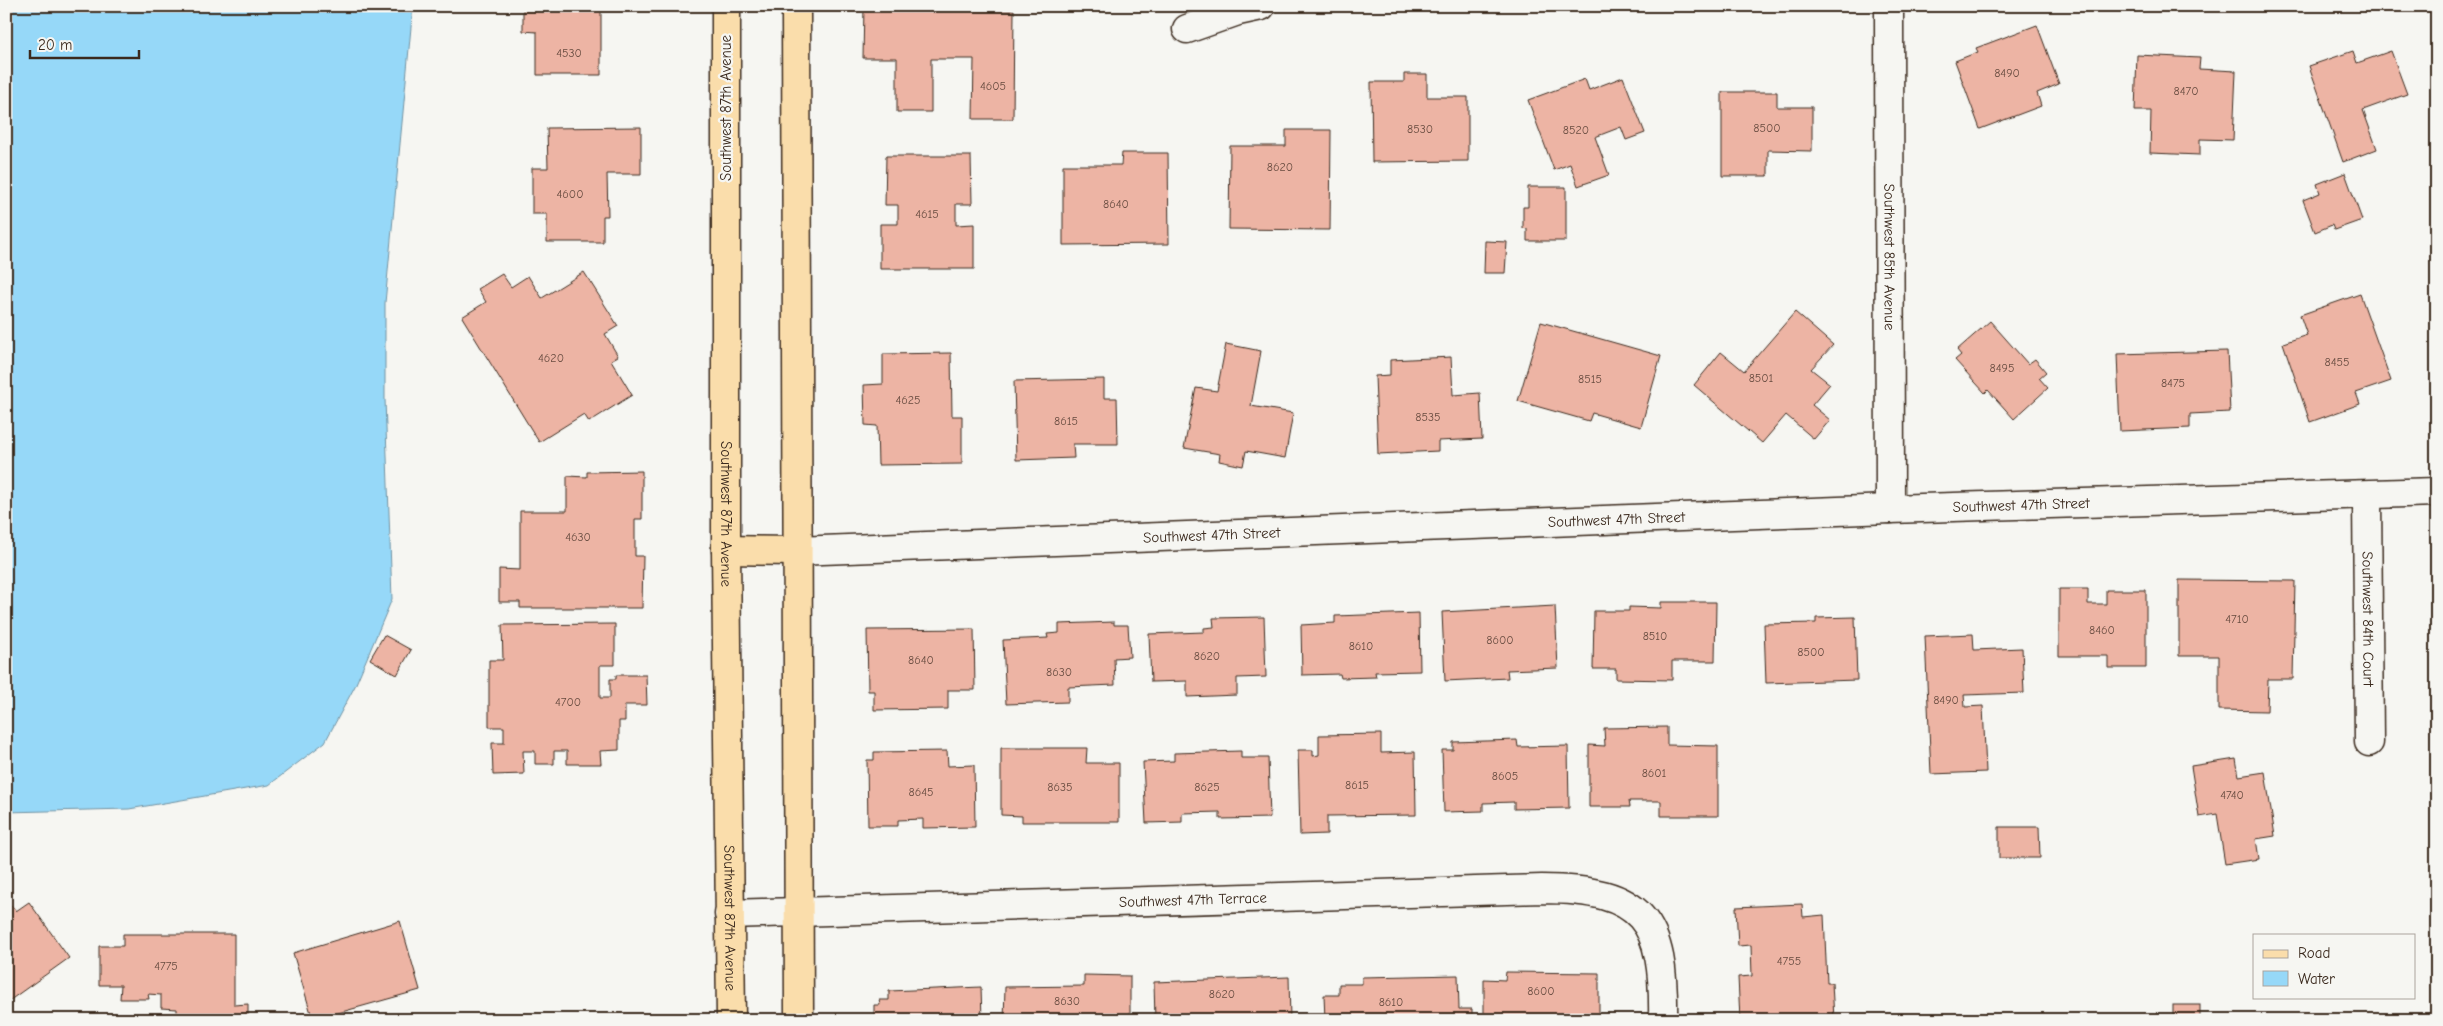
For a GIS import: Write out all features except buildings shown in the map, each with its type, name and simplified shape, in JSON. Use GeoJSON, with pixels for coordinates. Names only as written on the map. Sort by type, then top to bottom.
{"type":"FeatureCollection","features":[{"type":"Feature","properties":{"kind":"main road","name":"Southwest 87th Avenue"},"geometry":{"type":"LineString","coordinates":[[726,6],[726,550],[731,1020]]}},
{"type":"Feature","properties":{"kind":"main road"},"geometry":{"type":"LineString","coordinates":[[796,6],[797,914],[799,1020]]}},
{"type":"Feature","properties":{"kind":"main road"},"geometry":{"type":"LineString","coordinates":[[726,550],[796,551]]}},
{"type":"Feature","properties":{"kind":"street"},"geometry":{"type":"LineString","coordinates":[[1187,29],[1238,11],[1261,6]]}},
{"type":"Feature","properties":{"kind":"street","name":"Southwest 85th Avenue"},"geometry":{"type":"LineString","coordinates":[[1890,6],[1890,509]]}},
{"type":"Feature","properties":{"kind":"street","name":"Southwest 47th Street"},"geometry":{"type":"LineString","coordinates":[[796,551],[1890,509],[2437,492]]}},
{"type":"Feature","properties":{"kind":"street","name":"Southwest 84th Court"},"geometry":{"type":"LineString","coordinates":[[2367,495],[2369,742]]}},
{"type":"Feature","properties":{"kind":"street","name":"Southwest 47th Terrace"},"geometry":{"type":"LineString","coordinates":[[729,914],[797,914],[1563,889],[1598,893],[1613,897],[1637,910],[1647,922],[1657,944],[1662,980],[1663,1020]]}},
{"type":"Feature","properties":{"kind":"water"},"geometry":{"type":"Polygon","coordinates":[[[6,6],[413,6],[385,303],[385,399],[392,599],[355,686],[325,742],[269,785],[129,809],[6,812],[6,6]]]}}]}
